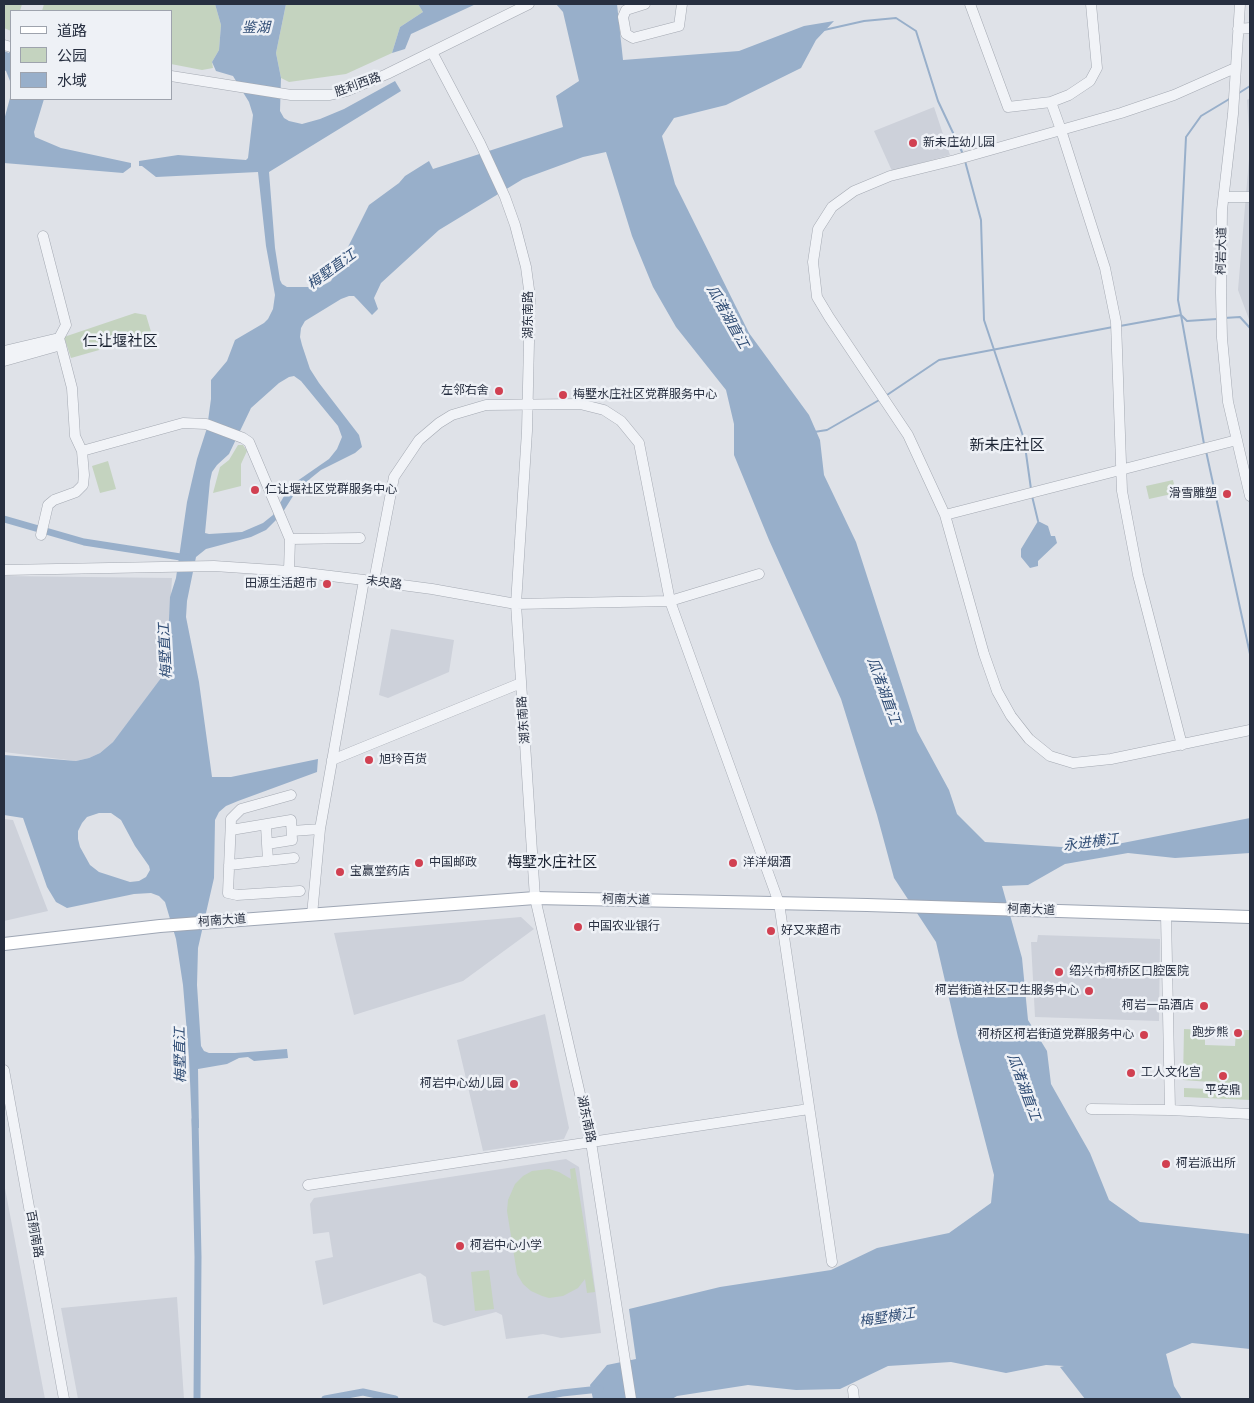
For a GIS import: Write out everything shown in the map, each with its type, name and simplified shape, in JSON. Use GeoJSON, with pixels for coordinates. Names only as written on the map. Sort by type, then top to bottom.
{"type":"FeatureCollection","features":[{"type":"Feature","properties":{"kind":"main road","name":"柯南大道"},"geometry":{"type":"LineString","coordinates":[[4,944],[160,926],[535,898],[867,905],[1250,917]]}},
{"type":"Feature","properties":{"kind":"street","name":"胜利西路"},"geometry":{"type":"LineString","coordinates":[[172,76],[291,95],[330,95],[347,91],[387,74],[529,4]]}},
{"type":"Feature","properties":{"kind":"street"},"geometry":{"type":"LineString","coordinates":[[645,4],[626,10],[623,17],[626,34],[633,38],[679,26],[682,4]]}},
{"type":"Feature","properties":{"kind":"street"},"geometry":{"type":"LineString","coordinates":[[970,4],[1008,107],[1051,102],[1069,95],[1090,81],[1096,68],[1091,4]]}},
{"type":"Feature","properties":{"kind":"street","name":"柯岩大道"},"geometry":{"type":"LineString","coordinates":[[1240,4],[1234,114],[1222,210],[1221,294],[1222,338],[1228,402],[1249,483],[1250,496]]}},
{"type":"Feature","properties":{"kind":"street"},"geometry":{"type":"LineString","coordinates":[[1238,29],[1250,28]]}},
{"type":"Feature","properties":{"kind":"street","name":"湖东南路"},"geometry":{"type":"LineString","coordinates":[[432,52],[480,143],[505,197],[515,225],[526,267],[530,297],[528,404],[516,604],[535,898],[591,1142],[631,1399]]}},
{"type":"Feature","properties":{"kind":"street"},"geometry":{"type":"LineString","coordinates":[[1235,72],[1121,113],[955,160],[890,176],[854,191],[832,207],[818,229],[813,262],[817,297],[908,435],[945,515],[984,654],[997,691],[1011,716],[1030,739],[1050,756],[1073,763],[1111,760],[1250,730]]}},
{"type":"Feature","properties":{"kind":"street"},"geometry":{"type":"LineString","coordinates":[[1051,102],[1105,268],[1116,322],[1122,491],[1138,575],[1182,745]]}},
{"type":"Feature","properties":{"kind":"street"},"geometry":{"type":"LineString","coordinates":[[1224,196],[1250,197]]}},
{"type":"Feature","properties":{"kind":"street"},"geometry":{"type":"LineString","coordinates":[[41,535],[48,506],[54,500],[76,492],[83,485],[82,451],[75,436],[72,388],[60,341],[66,325],[43,236]]}},
{"type":"Feature","properties":{"kind":"street"},"geometry":{"type":"LineString","coordinates":[[4,351],[60,341]]}},
{"type":"Feature","properties":{"kind":"street"},"geometry":{"type":"LineString","coordinates":[[4,361],[60,341]]}},
{"type":"Feature","properties":{"kind":"street"},"geometry":{"type":"LineString","coordinates":[[312,915],[320,829],[332,760],[369,581],[394,477],[419,440],[439,423],[464,411],[486,405],[528,404],[580,404],[604,410],[621,421],[639,443],[670,602],[779,903],[832,1262]]}},
{"type":"Feature","properties":{"kind":"street"},"geometry":{"type":"LineString","coordinates":[[82,451],[183,423],[206,424],[249,442],[290,539],[289,571]]}},
{"type":"Feature","properties":{"kind":"street"},"geometry":{"type":"LineString","coordinates":[[945,515],[1237,440]]}},
{"type":"Feature","properties":{"kind":"street"},"geometry":{"type":"LineString","coordinates":[[290,539],[360,538]]}},
{"type":"Feature","properties":{"kind":"street","name":"未央路"},"geometry":{"type":"LineString","coordinates":[[4,570],[214,566],[289,571],[369,581],[432,589],[516,604],[670,602],[759,574]]}},
{"type":"Feature","properties":{"kind":"street"},"geometry":{"type":"LineString","coordinates":[[332,760],[521,683]]}},
{"type":"Feature","properties":{"kind":"street"},"geometry":{"type":"LineString","coordinates":[[291,795],[241,809],[232,819],[228,892],[237,895],[300,891]]}},
{"type":"Feature","properties":{"kind":"street"},"geometry":{"type":"LineString","coordinates":[[231,830],[266,826],[291,820],[292,840],[267,844]]}},
{"type":"Feature","properties":{"kind":"street"},"geometry":{"type":"LineString","coordinates":[[266,826],[268,861]]}},
{"type":"Feature","properties":{"kind":"street"},"geometry":{"type":"LineString","coordinates":[[292,831],[320,829]]}},
{"type":"Feature","properties":{"kind":"street"},"geometry":{"type":"LineString","coordinates":[[229,865],[294,858]]}},
{"type":"Feature","properties":{"kind":"street"},"geometry":{"type":"LineString","coordinates":[[1166,915],[1170,1110]]}},
{"type":"Feature","properties":{"kind":"street","name":"百舸南路"},"geometry":{"type":"LineString","coordinates":[[4,1070],[64,1399]]}},
{"type":"Feature","properties":{"kind":"street"},"geometry":{"type":"LineString","coordinates":[[1091,1108],[1250,1114]]}},
{"type":"Feature","properties":{"kind":"street"},"geometry":{"type":"LineString","coordinates":[[308,1185],[809,1109]]}},
{"type":"Feature","properties":{"kind":"shaded area"},"geometry":{"type":"Polygon","coordinates":[[[1250,98],[1250,147],[1247,100],[1250,98]]]}},
{"type":"Feature","properties":{"kind":"shaded area","name":"新未庄幼儿园"},"geometry":{"type":"Polygon","coordinates":[[[934,107],[950,155],[892,171],[874,131],[934,107]]]}},
{"type":"Feature","properties":{"kind":"shaded area"},"geometry":{"type":"Polygon","coordinates":[[[1250,147],[1250,322],[1238,290],[1250,147]]]}},
{"type":"Feature","properties":{"kind":"shaded area"},"geometry":{"type":"Polygon","coordinates":[[[4,576],[172,578],[167,662],[161,678],[113,742],[100,753],[76,761],[4,752],[4,576]]]}},
{"type":"Feature","properties":{"kind":"shaded area"},"geometry":{"type":"Polygon","coordinates":[[[391,629],[454,640],[449,672],[388,698],[379,695],[391,629]]]}},
{"type":"Feature","properties":{"kind":"shaded area"},"geometry":{"type":"Polygon","coordinates":[[[4,819],[13,820],[48,911],[4,921],[4,819]]]}},
{"type":"Feature","properties":{"kind":"shaded area"},"geometry":{"type":"Polygon","coordinates":[[[521,917],[534,929],[463,981],[354,1015],[334,933],[521,917]]]}},
{"type":"Feature","properties":{"kind":"shaded area"},"geometry":{"type":"Polygon","coordinates":[[[1038,935],[1160,939],[1159,1021],[1035,1017],[1031,942],[1037,942],[1038,935]]]}},
{"type":"Feature","properties":{"kind":"shaded area","name":"柯岩中心幼儿园"},"geometry":{"type":"Polygon","coordinates":[[[545,1014],[569,1128],[564,1139],[483,1151],[457,1040],[545,1014]]]}},
{"type":"Feature","properties":{"kind":"shaded area","name":"柯岩中心小学"},"geometry":{"type":"Polygon","coordinates":[[[566,1159],[579,1167],[601,1333],[561,1338],[543,1334],[506,1339],[502,1315],[496,1312],[444,1326],[433,1322],[426,1277],[420,1273],[323,1305],[315,1261],[333,1257],[329,1232],[313,1234],[310,1204],[314,1198],[566,1159]]]}},
{"type":"Feature","properties":{"kind":"shaded area"},"geometry":{"type":"Polygon","coordinates":[[[4,1183],[45,1399],[4,1399],[4,1183]]]}},
{"type":"Feature","properties":{"kind":"shaded area"},"geometry":{"type":"Polygon","coordinates":[[[177,1297],[184,1399],[78,1399],[61,1308],[177,1297]]]}},
{"type":"Feature","properties":{"kind":"green space"},"geometry":{"type":"Polygon","coordinates":[[[4,4],[22,4],[20,10],[10,10],[10,31],[4,28],[4,4]]]}},
{"type":"Feature","properties":{"kind":"green space"},"geometry":{"type":"Polygon","coordinates":[[[44,4],[215,4],[221,25],[219,50],[212,62],[213,68],[202,70],[172,64],[172,10],[42,10],[44,4]]]}},
{"type":"Feature","properties":{"kind":"green space"},"geometry":{"type":"Polygon","coordinates":[[[286,4],[418,4],[423,12],[400,27],[392,53],[346,74],[289,82],[281,78],[276,53],[286,4]]]}},
{"type":"Feature","properties":{"kind":"green space"},"geometry":{"type":"Polygon","coordinates":[[[135,313],[146,315],[152,335],[71,358],[64,337],[135,313]]]}},
{"type":"Feature","properties":{"kind":"green space"},"geometry":{"type":"Polygon","coordinates":[[[238,445],[243,445],[247,451],[241,464],[241,486],[213,493],[220,467],[229,460],[238,445]]]}},
{"type":"Feature","properties":{"kind":"green space"},"geometry":{"type":"Polygon","coordinates":[[[108,461],[116,489],[100,493],[92,466],[108,461]]]}},
{"type":"Feature","properties":{"kind":"green space"},"geometry":{"type":"Polygon","coordinates":[[[1173,480],[1176,493],[1149,499],[1146,486],[1173,480]]]}},
{"type":"Feature","properties":{"kind":"green space"},"geometry":{"type":"Polygon","coordinates":[[[1184,1029],[1205,1030],[1205,1045],[1235,1046],[1236,1030],[1250,1030],[1250,1100],[1184,1097],[1184,1088],[1209,1089],[1210,1082],[1183,1080],[1184,1029]]]}},
{"type":"Feature","properties":{"kind":"green space"},"geometry":{"type":"Polygon","coordinates":[[[575,1168],[595,1292],[587,1293],[585,1279],[578,1288],[563,1296],[549,1298],[531,1291],[523,1284],[517,1274],[507,1211],[508,1200],[515,1184],[532,1171],[549,1169],[571,1179],[570,1169],[575,1168]]]}},
{"type":"Feature","properties":{"kind":"green space"},"geometry":{"type":"Polygon","coordinates":[[[489,1270],[494,1309],[475,1311],[471,1272],[489,1270]]]}},
{"type":"Feature","properties":{"kind":"water"},"geometry":{"type":"Polygon","coordinates":[[[215,4],[286,4],[276,53],[281,78],[280,111],[284,118],[289,121],[302,124],[320,119],[344,109],[395,81],[401,91],[269,172],[275,248],[280,280],[287,287],[320,287],[331,281],[369,205],[399,183],[405,176],[429,161],[433,169],[563,127],[556,96],[579,81],[563,12],[556,4],[617,4],[623,60],[739,51],[804,26],[834,21],[816,40],[801,68],[726,105],[674,118],[662,136],[675,184],[749,333],[809,415],[820,440],[824,475],[856,542],[917,731],[949,790],[957,814],[985,842],[1092,849],[1250,818],[1250,853],[1175,858],[1128,853],[1065,864],[1028,885],[1002,886],[1022,958],[1028,1020],[1047,1051],[1051,1084],[1090,1153],[1109,1200],[1140,1222],[1250,1234],[1250,1349],[1192,1343],[1166,1354],[1174,1386],[1182,1399],[1085,1399],[1060,1367],[1064,1366],[1046,1365],[1006,1373],[951,1362],[888,1366],[840,1389],[796,1390],[748,1385],[677,1396],[672,1399],[593,1399],[590,1385],[607,1365],[636,1359],[629,1309],[720,1287],[831,1270],[877,1248],[949,1233],[991,1203],[994,1175],[958,1037],[936,942],[894,878],[877,815],[841,699],[769,540],[734,455],[734,424],[726,390],[676,327],[653,287],[632,236],[606,152],[583,157],[523,179],[439,230],[381,283],[374,298],[378,309],[372,315],[354,296],[349,296],[305,321],[301,328],[300,337],[310,369],[359,435],[362,447],[355,453],[321,470],[311,478],[295,493],[281,515],[266,530],[251,537],[206,549],[196,557],[187,601],[186,617],[199,682],[212,777],[231,777],[318,759],[317,772],[226,806],[219,812],[215,820],[214,878],[198,948],[197,985],[201,1046],[204,1051],[209,1053],[287,1049],[288,1058],[254,1061],[248,1057],[239,1058],[227,1064],[198,1069],[199,1128],[192,1128],[183,985],[176,939],[165,902],[159,896],[151,893],[134,894],[67,908],[56,902],[47,887],[23,818],[4,815],[4,755],[76,761],[100,753],[113,742],[161,678],[167,662],[170,597],[176,578],[187,502],[197,459],[207,428],[211,399],[211,380],[227,361],[235,340],[264,323],[273,309],[275,295],[266,246],[258,172],[156,177],[142,166],[139,166],[139,161],[178,155],[246,160],[248,158],[253,115],[249,102],[233,76],[216,71],[212,62],[219,50],[221,25],[215,4]],[[294,376],[279,383],[251,408],[229,454],[212,472],[205,533],[242,532],[263,523],[273,515],[290,486],[329,459],[337,449],[342,437],[338,426],[301,381],[294,376]],[[99,813],[87,817],[78,831],[80,847],[90,865],[99,872],[130,882],[139,881],[146,877],[150,870],[149,866],[135,846],[121,820],[111,813],[99,813]]]}},
{"type":"Feature","properties":{"kind":"water"},"geometry":{"type":"Polygon","coordinates":[[[418,4],[476,4],[411,34],[405,49],[392,53],[400,27],[423,12],[418,4]]]}},
{"type":"Feature","properties":{"kind":"water"},"geometry":{"type":"Polygon","coordinates":[[[10,49],[10,81],[4,70],[4,51],[9,53],[10,49]]]}},
{"type":"Feature","properties":{"kind":"water"},"geometry":{"type":"Polygon","coordinates":[[[10,98],[10,100],[44,100],[34,132],[35,137],[61,148],[131,163],[131,167],[123,173],[4,163],[4,120],[10,98]]]}},
{"type":"Feature","properties":{"kind":"water"},"geometry":{"type":"Polygon","coordinates":[[[1038,521],[1048,526],[1051,536],[1055,536],[1057,543],[1038,561],[1038,566],[1030,568],[1021,557],[1021,549],[1038,521]]]}},
{"type":"Feature","properties":{"kind":"waterway"},"geometry":{"type":"LineString","coordinates":[[824,30],[864,21],[896,18],[916,31],[938,101],[963,154]]}},
{"type":"Feature","properties":{"kind":"waterway"},"geometry":{"type":"LineString","coordinates":[[1239,93],[1250,86]]}},
{"type":"Feature","properties":{"kind":"waterway"},"geometry":{"type":"LineString","coordinates":[[1217,319],[1187,321],[1181,315],[1178,300],[1186,137],[1201,116],[1231,98]]}},
{"type":"Feature","properties":{"kind":"waterway"},"geometry":{"type":"LineString","coordinates":[[965,161],[981,220],[984,320],[1024,439],[1031,489]]}},
{"type":"Feature","properties":{"kind":"waterway"},"geometry":{"type":"LineString","coordinates":[[1120,326],[1181,315],[1204,444]]}},
{"type":"Feature","properties":{"kind":"waterway"},"geometry":{"type":"LineString","coordinates":[[1224,318],[1240,317],[1250,328]]}},
{"type":"Feature","properties":{"kind":"waterway"},"geometry":{"type":"LineString","coordinates":[[887,395],[939,360],[1113,327]]}},
{"type":"Feature","properties":{"kind":"waterway"},"geometry":{"type":"LineString","coordinates":[[814,432],[827,430],[881,399]]}},
{"type":"Feature","properties":{"kind":"waterway"},"geometry":{"type":"LineString","coordinates":[[1206,451],[1250,654]]}},
{"type":"Feature","properties":{"kind":"waterway"},"geometry":{"type":"LineString","coordinates":[[1032,496],[1038,521]]}},
{"type":"Feature","properties":{"kind":"waterway"},"geometry":{"type":"LineString","coordinates":[[4,519],[84,542],[187,558]]}},
{"type":"Feature","properties":{"kind":"waterway","name":"梅墅直江"},"geometry":{"type":"LineString","coordinates":[[195,1120],[198,1257],[197,1399]]}},
{"type":"Feature","properties":{"kind":"waterway","name":"梅墅横江"},"geometry":{"type":"LineString","coordinates":[[531,1399],[600,1389]]}},
{"type":"Feature","properties":{"kind":"waterway","name":"梅墅横江"},"geometry":{"type":"LineString","coordinates":[[325,1399],[363,1392],[395,1399]]}},
{"type":"Feature","properties":{"kind":"place","name":"新未庄幼儿园"},"geometry":{"type":"Point","coordinates":[913,143]}},
{"type":"Feature","properties":{"kind":"place","name":"左邻˙右舍"},"geometry":{"type":"Point","coordinates":[499,391]}},
{"type":"Feature","properties":{"kind":"place","name":"梅墅水庄社区党群服务中心"},"geometry":{"type":"Point","coordinates":[563,395]}},
{"type":"Feature","properties":{"kind":"place","name":"仁让堰社区党群服务中心"},"geometry":{"type":"Point","coordinates":[255,490]}},
{"type":"Feature","properties":{"kind":"place","name":"滑雪雕塑"},"geometry":{"type":"Point","coordinates":[1227,494]}},
{"type":"Feature","properties":{"kind":"place","name":"田源生活超市"},"geometry":{"type":"Point","coordinates":[327,584]}},
{"type":"Feature","properties":{"kind":"place","name":"旭玲百货"},"geometry":{"type":"Point","coordinates":[369,760]}},
{"type":"Feature","properties":{"kind":"place","name":"中国邮政"},"geometry":{"type":"Point","coordinates":[419,863]}},
{"type":"Feature","properties":{"kind":"place","name":"洋洋烟酒"},"geometry":{"type":"Point","coordinates":[733,863]}},
{"type":"Feature","properties":{"kind":"place","name":"宝赢堂药店"},"geometry":{"type":"Point","coordinates":[340,872]}},
{"type":"Feature","properties":{"kind":"place","name":"中国农业银行"},"geometry":{"type":"Point","coordinates":[578,927]}},
{"type":"Feature","properties":{"kind":"place","name":"好又来超市"},"geometry":{"type":"Point","coordinates":[771,931]}},
{"type":"Feature","properties":{"kind":"place","name":"绍兴市柯桥区口腔医院"},"geometry":{"type":"Point","coordinates":[1059,972]}},
{"type":"Feature","properties":{"kind":"place","name":"柯岩街道社区卫生服务中心"},"geometry":{"type":"Point","coordinates":[1089,991]}},
{"type":"Feature","properties":{"kind":"place","name":"柯岩一品酒店"},"geometry":{"type":"Point","coordinates":[1204,1006]}},
{"type":"Feature","properties":{"kind":"place","name":"跑步熊"},"geometry":{"type":"Point","coordinates":[1238,1033]}},
{"type":"Feature","properties":{"kind":"place","name":"柯桥区柯岩街道党群服务中心"},"geometry":{"type":"Point","coordinates":[1144,1035]}},
{"type":"Feature","properties":{"kind":"place","name":"工人文化宫"},"geometry":{"type":"Point","coordinates":[1131,1073]}},
{"type":"Feature","properties":{"kind":"place","name":"平安鼎"},"geometry":{"type":"Point","coordinates":[1223,1076]}},
{"type":"Feature","properties":{"kind":"place","name":"柯岩中心幼儿园"},"geometry":{"type":"Point","coordinates":[514,1084]}},
{"type":"Feature","properties":{"kind":"place","name":"柯岩派出所"},"geometry":{"type":"Point","coordinates":[1166,1164]}},
{"type":"Feature","properties":{"kind":"place","name":"柯岩中心小学"},"geometry":{"type":"Point","coordinates":[460,1246]}},
{"type":"Feature","properties":{"kind":"district","name":"仁让堰社区"},"geometry":{"type":"Point","coordinates":[120,342]}},
{"type":"Feature","properties":{"kind":"district","name":"新未庄社区"},"geometry":{"type":"Point","coordinates":[1007,446]}},
{"type":"Feature","properties":{"kind":"district","name":"梅墅水庄社区"},"geometry":{"type":"Point","coordinates":[552,863]}},
{"type":"Feature","properties":{"kind":"water label","name":"鉴湖"},"geometry":{"type":"Point","coordinates":[256,28]}},
{"type":"Feature","properties":{"kind":"water label","name":"瓜渚湖直江"},"geometry":{"type":"Point","coordinates":[727,317]}},
{"type":"Feature","properties":{"kind":"water label","name":"瓜渚湖直江"},"geometry":{"type":"Point","coordinates":[883,691]}},
{"type":"Feature","properties":{"kind":"water label","name":"永进横江"},"geometry":{"type":"Point","coordinates":[1091,843]}},
{"type":"Feature","properties":{"kind":"water label","name":"瓜渚湖直江"},"geometry":{"type":"Point","coordinates":[1023,1087]}}]}
